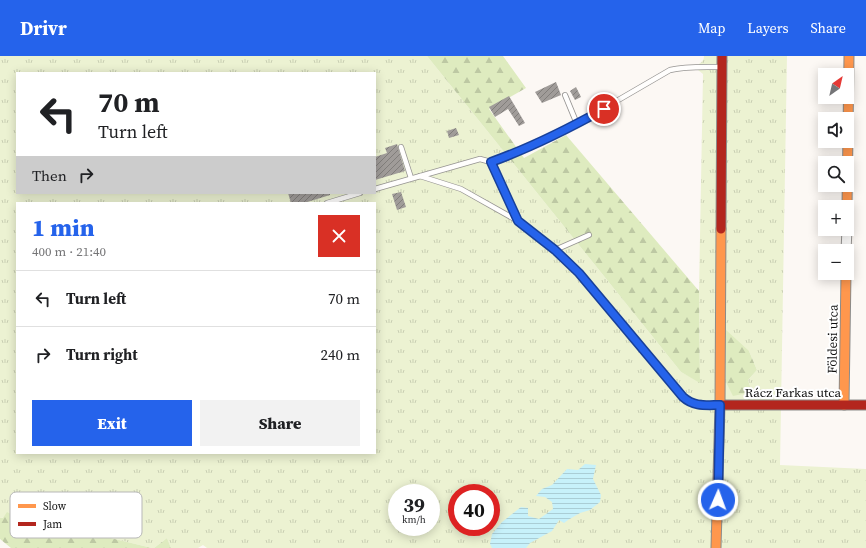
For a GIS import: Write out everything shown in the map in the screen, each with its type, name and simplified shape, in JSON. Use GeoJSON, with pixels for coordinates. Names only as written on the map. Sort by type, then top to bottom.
{"type":"FeatureCollection","features":[{"type":"Feature","properties":{"kind":"street"},"geometry":{"type":"LineString","coordinates":[[716,548],[720,405],[722,56]]}},
{"type":"Feature","properties":{"kind":"street"},"geometry":{"type":"LineString","coordinates":[[847,200],[849,56]]}},
{"type":"Feature","properties":{"kind":"street","name":"Földesi utca"},"geometry":{"type":"LineString","coordinates":[[844,405],[846,280]]}},
{"type":"Feature","properties":{"kind":"street","name":"Rácz Farkas utca"},"geometry":{"type":"LineString","coordinates":[[720,405],[866,405]]}},
{"type":"Feature","properties":{"kind":"lane"},"geometry":{"type":"LineString","coordinates":[[376,189],[480,159],[491,162],[507,156],[577,124],[670,70],[676,68],[699,67],[722,68]]}},
{"type":"Feature","properties":{"kind":"lane"},"geometry":{"type":"LineString","coordinates":[[565,95],[577,124]]}},
{"type":"Feature","properties":{"kind":"lane"},"geometry":{"type":"LineString","coordinates":[[401,147],[411,178]]}},
{"type":"Feature","properties":{"kind":"lane"},"geometry":{"type":"LineString","coordinates":[[491,162],[518,221]]}},
{"type":"Feature","properties":{"kind":"lane"},"geometry":{"type":"LineString","coordinates":[[419,176],[461,189],[518,221],[555,250],[579,273],[688,402],[694,404],[720,405]]}},
{"type":"Feature","properties":{"kind":"lane"},"geometry":{"type":"LineString","coordinates":[[330,202],[357,194]]}},
{"type":"Feature","properties":{"kind":"lane"},"geometry":{"type":"LineString","coordinates":[[555,250],[589,235]]}},
{"type":"Feature","properties":{"kind":"green space"},"geometry":{"type":"Polygon","coordinates":[[[0,56],[427,56],[681,372],[700,382],[699,291],[703,74],[698,70],[699,64],[703,61],[704,56],[787,56],[780,465],[866,469],[866,548],[207,548],[203,545],[198,548],[171,548],[167,538],[152,548],[111,538],[142,538],[142,492],[10,492],[10,517],[0,518],[0,56]],[[749,351],[726,382],[752,392],[748,380],[757,370],[749,351]]]}},
{"type":"Feature","properties":{"kind":"green space"},"geometry":{"type":"Polygon","coordinates":[[[427,56],[503,56],[526,88],[489,109],[524,158],[566,135],[699,291],[700,383],[681,372],[427,56]]]}},
{"type":"Feature","properties":{"kind":"green space"},"geometry":{"type":"Polygon","coordinates":[[[725,329],[749,351],[757,370],[748,380],[752,392],[733,396],[726,382],[725,329]]]}},
{"type":"Feature","properties":{"kind":"green space"},"geometry":{"type":"Polygon","coordinates":[[[7,512],[10,514],[10,538],[111,538],[152,548],[11,548],[0,539],[0,518],[3,518],[7,512]]]}},
{"type":"Feature","properties":{"kind":"green space"},"geometry":{"type":"Polygon","coordinates":[[[167,538],[171,548],[154,548],[167,538]]]}},
{"type":"Feature","properties":{"kind":"water"},"geometry":{"type":"Polygon","coordinates":[[[585,464],[596,465],[593,479],[601,495],[600,502],[590,510],[580,513],[564,523],[559,520],[552,531],[530,543],[526,548],[492,548],[490,544],[492,536],[500,536],[500,524],[502,522],[521,507],[528,508],[528,516],[539,519],[553,509],[552,502],[545,497],[536,496],[542,489],[552,485],[567,469],[578,470],[585,464]]]}},
{"type":"Feature","properties":{"kind":"building"},"geometry":{"type":"Polygon","coordinates":[[[556,82],[561,95],[542,103],[535,92],[556,82]]]}},
{"type":"Feature","properties":{"kind":"building"},"geometry":{"type":"Polygon","coordinates":[[[576,87],[581,97],[575,100],[570,91],[576,87]]]}},
{"type":"Feature","properties":{"kind":"building"},"geometry":{"type":"Polygon","coordinates":[[[509,96],[525,123],[519,126],[508,109],[495,117],[489,107],[509,96]]]}},
{"type":"Feature","properties":{"kind":"building"},"geometry":{"type":"Polygon","coordinates":[[[456,128],[459,135],[449,138],[447,131],[456,128]]]}},
{"type":"Feature","properties":{"kind":"building"},"geometry":{"type":"Polygon","coordinates":[[[397,144],[405,171],[376,180],[376,157],[387,153],[385,148],[397,144]]]}},
{"type":"Feature","properties":{"kind":"building"},"geometry":{"type":"Polygon","coordinates":[[[401,192],[406,207],[397,210],[392,194],[401,192]]]}},
{"type":"Feature","properties":{"kind":"building"},"geometry":{"type":"Polygon","coordinates":[[[288,194],[330,194],[307,202],[291,202],[288,194]]]}},
{"type":"Feature","properties":{"kind":"traffic: slow"},"geometry":{"type":"LineString","coordinates":[[847,200],[849,56]]}},
{"type":"Feature","properties":{"kind":"traffic: slow"},"geometry":{"type":"LineString","coordinates":[[716,548],[720,405],[721,229]]}},
{"type":"Feature","properties":{"kind":"traffic: slow"},"geometry":{"type":"LineString","coordinates":[[844,405],[846,280]]}},
{"type":"Feature","properties":{"kind":"traffic: jam"},"geometry":{"type":"LineString","coordinates":[[721,229],[722,56]]}},
{"type":"Feature","properties":{"kind":"traffic: jam"},"geometry":{"type":"LineString","coordinates":[[720,405],[866,405]]}},
{"type":"Feature","properties":{"kind":"route"},"geometry":{"type":"LineString","coordinates":[[604,109],[577,124],[491,162],[518,221],[555,250],[579,273],[677,392],[688,402],[694,404],[720,405],[718,500]]}}]}
